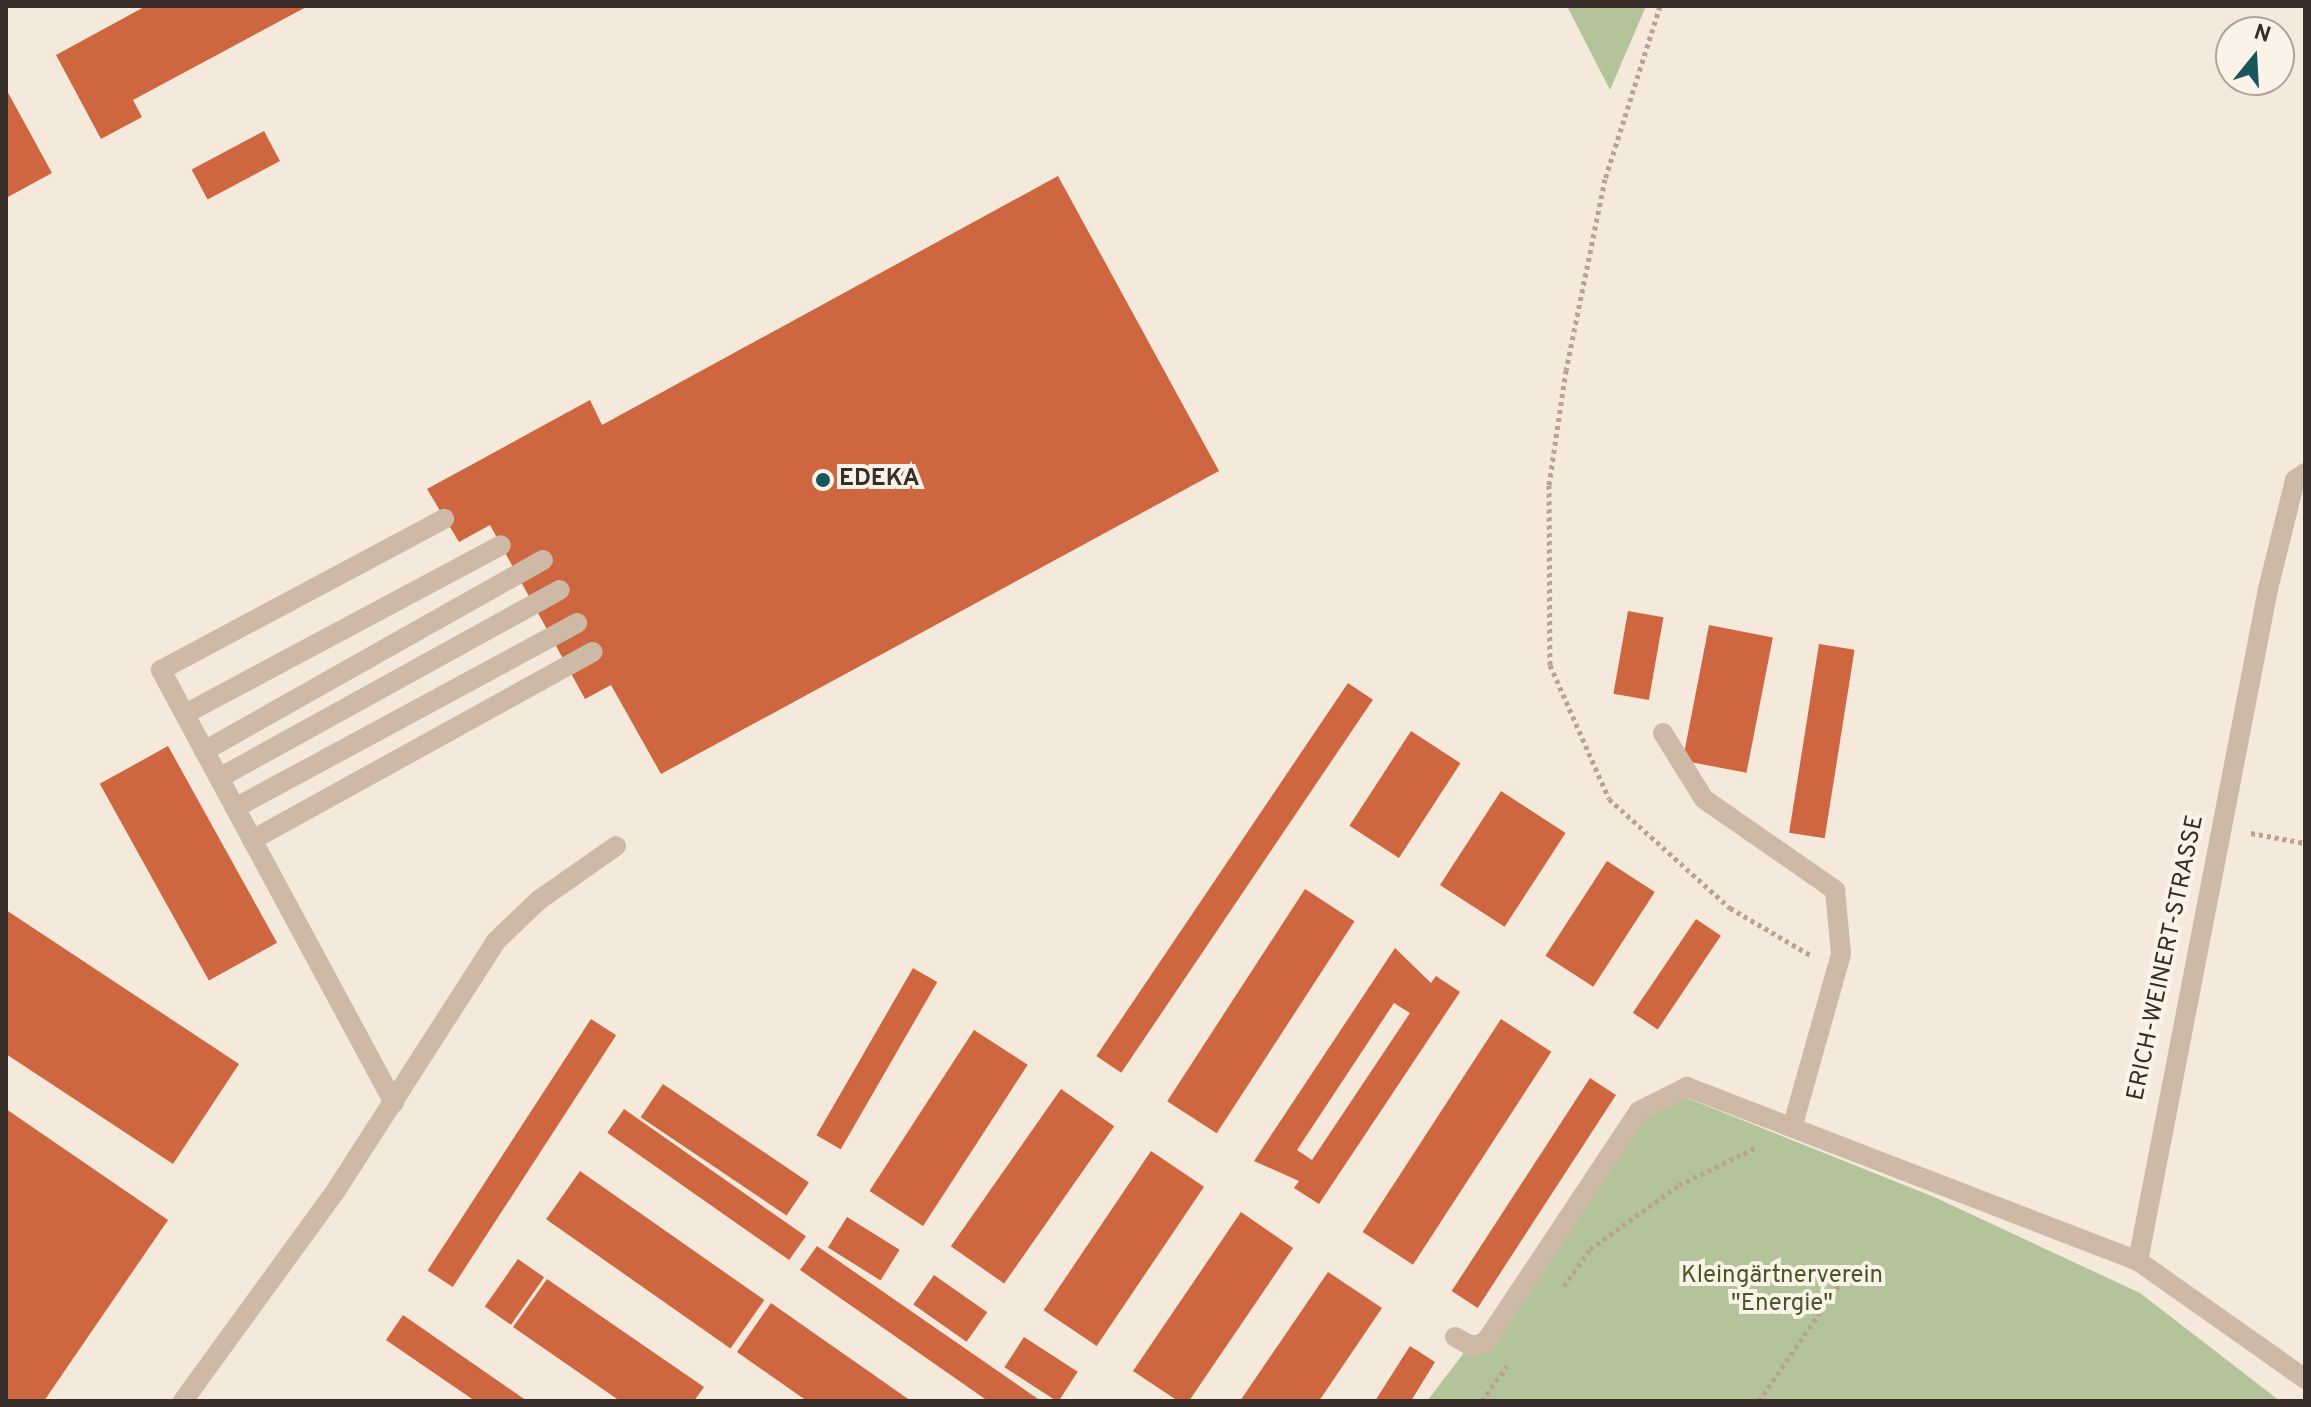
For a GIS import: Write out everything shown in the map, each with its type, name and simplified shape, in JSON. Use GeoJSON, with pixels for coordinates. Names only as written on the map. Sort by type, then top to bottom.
{"type":"FeatureCollection","features":[{"type":"Feature","properties":{"kind":"street","name":"ERICH-WEINERT-STRASSE"},"geometry":{"type":"LineString","coordinates":[[2138,1261],[2268,589],[2295,480],[2305,473]]}},
{"type":"Feature","properties":{"kind":"street"},"geometry":{"type":"LineString","coordinates":[[394,1103],[161,670],[444,519]]}},
{"type":"Feature","properties":{"kind":"street"},"geometry":{"type":"LineString","coordinates":[[185,714],[501,545]]}},
{"type":"Feature","properties":{"kind":"street"},"geometry":{"type":"LineString","coordinates":[[204,751],[543,560]]}},
{"type":"Feature","properties":{"kind":"street"},"geometry":{"type":"LineString","coordinates":[[219,778],[560,590]]}},
{"type":"Feature","properties":{"kind":"street"},"geometry":{"type":"LineString","coordinates":[[235,808],[577,623]]}},
{"type":"Feature","properties":{"kind":"street"},"geometry":{"type":"LineString","coordinates":[[252,840],[593,652]]}},
{"type":"Feature","properties":{"kind":"street"},"geometry":{"type":"LineString","coordinates":[[1663,733],[1704,799],[1835,890],[1836,972],[1793,1125]]}},
{"type":"Feature","properties":{"kind":"street"},"geometry":{"type":"LineString","coordinates":[[183,1401],[394,1103],[496,941],[539,900],[616,846]]}},
{"type":"Feature","properties":{"kind":"street"},"geometry":{"type":"LineString","coordinates":[[1455,1337],[1471,1346],[1485,1343],[1639,1111],[1687,1087],[1793,1125],[2138,1261],[2305,1379]]}},
{"type":"Feature","properties":{"kind":"path"},"geometry":{"type":"LineString","coordinates":[[1660,6],[1605,179],[1566,370],[1549,485],[1550,665],[1609,799],[1730,908],[1836,972]]}},
{"type":"Feature","properties":{"kind":"path"},"geometry":{"type":"LineString","coordinates":[[2220,827],[2305,843]]}},
{"type":"Feature","properties":{"kind":"path"},"geometry":{"type":"LineString","coordinates":[[1554,1299],[1590,1249],[1679,1185],[1793,1125]]}},
{"type":"Feature","properties":{"kind":"path"},"geometry":{"type":"LineString","coordinates":[[1759,1401],[1845,1276]]}},
{"type":"Feature","properties":{"kind":"path"},"geometry":{"type":"LineString","coordinates":[[1482,1401],[1518,1350]]}},
{"type":"Feature","properties":{"kind":"green space"},"geometry":{"type":"Polygon","coordinates":[[[1567,6],[1646,6],[1610,90],[1567,6]]]}},
{"type":"Feature","properties":{"kind":"green space","name":"Kleingärtnerverein \"Energie\""},"geometry":{"type":"Polygon","coordinates":[[[1687,1098],[1934,1197],[2140,1293],[2280,1401],[1427,1401],[1645,1117],[1687,1098]]]}},
{"type":"Feature","properties":{"kind":"building"},"geometry":{"type":"Polygon","coordinates":[[[146,6],[308,6],[133,100],[142,117],[101,139],[56,55],[146,6]]]}},
{"type":"Feature","properties":{"kind":"building"},"geometry":{"type":"Polygon","coordinates":[[[6,89],[52,173],[6,198],[6,89]]]}},
{"type":"Feature","properties":{"kind":"building"},"geometry":{"type":"Polygon","coordinates":[[[264,131],[280,161],[208,200],[192,169],[264,131]]]}},
{"type":"Feature","properties":{"kind":"building","name":"EDEKA"},"geometry":{"type":"Polygon","coordinates":[[[1058,176],[1219,471],[661,774],[611,685],[585,699],[490,525],[459,542],[427,489],[590,400],[602,425],[1058,176]]]}},
{"type":"Feature","properties":{"kind":"building"},"geometry":{"type":"Polygon","coordinates":[[[1628,611],[1663,617],[1649,700],[1613,694],[1628,611]]]}},
{"type":"Feature","properties":{"kind":"building"},"geometry":{"type":"Polygon","coordinates":[[[1709,625],[1773,637],[1746,773],[1683,760],[1709,625]]]}},
{"type":"Feature","properties":{"kind":"building"},"geometry":{"type":"Polygon","coordinates":[[[1819,644],[1855,650],[1825,838],[1789,833],[1819,644]]]}},
{"type":"Feature","properties":{"kind":"building"},"geometry":{"type":"Polygon","coordinates":[[[1348,683],[1373,700],[1121,1073],[1096,1056],[1348,683]]]}},
{"type":"Feature","properties":{"kind":"building"},"geometry":{"type":"Polygon","coordinates":[[[1411,731],[1460,763],[1399,858],[1349,826],[1411,731]]]}},
{"type":"Feature","properties":{"kind":"building"},"geometry":{"type":"Polygon","coordinates":[[[168,746],[277,943],[209,981],[100,784],[168,746]]]}},
{"type":"Feature","properties":{"kind":"building"},"geometry":{"type":"Polygon","coordinates":[[[1501,791],[1566,833],[1505,927],[1440,885],[1501,791]]]}},
{"type":"Feature","properties":{"kind":"building"},"geometry":{"type":"Polygon","coordinates":[[[1607,861],[1655,892],[1593,987],[1545,956],[1607,861]]]}},
{"type":"Feature","properties":{"kind":"building"},"geometry":{"type":"Polygon","coordinates":[[[1305,889],[1354,921],[1217,1133],[1167,1101],[1305,889]]]}},
{"type":"Feature","properties":{"kind":"building"},"geometry":{"type":"Polygon","coordinates":[[[6,910],[239,1064],[173,1164],[6,1054],[6,910]]]}},
{"type":"Feature","properties":{"kind":"building"},"geometry":{"type":"Polygon","coordinates":[[[1696,919],[1721,936],[1658,1029],[1633,1013],[1696,919]]]}},
{"type":"Feature","properties":{"kind":"building"},"geometry":{"type":"Polygon","coordinates":[[[1395,948],[1431,983],[1436,976],[1460,992],[1319,1204],[1294,1188],[1299,1181],[1254,1161],[1395,948]],[[1394,1003],[1297,1150],[1312,1160],[1410,1013],[1394,1003]]]}},
{"type":"Feature","properties":{"kind":"building"},"geometry":{"type":"Polygon","coordinates":[[[913,968],[937,982],[841,1149],[816,1135],[913,968]]]}},
{"type":"Feature","properties":{"kind":"building"},"geometry":{"type":"Polygon","coordinates":[[[591,1019],[616,1035],[453,1287],[428,1271],[591,1019]]]}},
{"type":"Feature","properties":{"kind":"building"},"geometry":{"type":"Polygon","coordinates":[[[1501,1019],[1551,1052],[1413,1265],[1363,1232],[1501,1019]]]}},
{"type":"Feature","properties":{"kind":"building"},"geometry":{"type":"Polygon","coordinates":[[[974,1030],[1028,1065],[923,1226],[869,1191],[974,1030]]]}},
{"type":"Feature","properties":{"kind":"building"},"geometry":{"type":"Polygon","coordinates":[[[1590,1078],[1616,1095],[1478,1308],[1452,1291],[1590,1078]]]}},
{"type":"Feature","properties":{"kind":"building"},"geometry":{"type":"Polygon","coordinates":[[[663,1084],[809,1182],[787,1216],[641,1117],[663,1084]]]}},
{"type":"Feature","properties":{"kind":"building"},"geometry":{"type":"Polygon","coordinates":[[[1061,1089],[1114,1126],[1004,1284],[951,1246],[1061,1089]]]}},
{"type":"Feature","properties":{"kind":"building"},"geometry":{"type":"Polygon","coordinates":[[[6,1109],[168,1220],[44,1401],[6,1401],[6,1109]]]}},
{"type":"Feature","properties":{"kind":"building"},"geometry":{"type":"Polygon","coordinates":[[[624,1109],[806,1236],[789,1260],[607,1133],[624,1109]]]}},
{"type":"Feature","properties":{"kind":"building"},"geometry":{"type":"Polygon","coordinates":[[[1151,1151],[1204,1187],[1097,1346],[1044,1310],[1151,1151]]]}},
{"type":"Feature","properties":{"kind":"building"},"geometry":{"type":"Polygon","coordinates":[[[580,1171],[764,1300],[730,1348],[546,1219],[580,1171]]]}},
{"type":"Feature","properties":{"kind":"building"},"geometry":{"type":"Polygon","coordinates":[[[1241,1212],[1293,1248],[1189,1401],[1178,1401],[1133,1371],[1241,1212]]]}},
{"type":"Feature","properties":{"kind":"building"},"geometry":{"type":"Polygon","coordinates":[[[847,1217],[900,1250],[881,1280],[828,1248],[847,1217]]]}},
{"type":"Feature","properties":{"kind":"building"},"geometry":{"type":"Polygon","coordinates":[[[817,1246],[1041,1401],[988,1401],[800,1270],[817,1246]]]}},
{"type":"Feature","properties":{"kind":"building"},"geometry":{"type":"Polygon","coordinates":[[[518,1259],[544,1277],[511,1325],[485,1307],[518,1259]]]}},
{"type":"Feature","properties":{"kind":"building"},"geometry":{"type":"Polygon","coordinates":[[[1328,1272],[1382,1308],[1319,1401],[1240,1401],[1328,1272]]]}},
{"type":"Feature","properties":{"kind":"building"},"geometry":{"type":"Polygon","coordinates":[[[934,1275],[987,1312],[967,1342],[913,1304],[934,1275]]]}},
{"type":"Feature","properties":{"kind":"building"},"geometry":{"type":"Polygon","coordinates":[[[547,1279],[704,1387],[694,1401],[620,1401],[513,1327],[547,1279]]]}},
{"type":"Feature","properties":{"kind":"building"},"geometry":{"type":"Polygon","coordinates":[[[771,1303],[911,1401],[807,1401],[737,1352],[771,1303]]]}},
{"type":"Feature","properties":{"kind":"building"},"geometry":{"type":"Polygon","coordinates":[[[403,1315],[527,1401],[475,1401],[386,1340],[403,1315]]]}},
{"type":"Feature","properties":{"kind":"building"},"geometry":{"type":"Polygon","coordinates":[[[1024,1337],[1078,1372],[1056,1401],[1004,1367],[1024,1337]]]}},
{"type":"Feature","properties":{"kind":"building"},"geometry":{"type":"Polygon","coordinates":[[[1410,1346],[1435,1362],[1411,1401],[1375,1401],[1410,1346]]]}},
{"type":"Feature","properties":{"kind":"place","name":"EDEKA"},"geometry":{"type":"Point","coordinates":[823,480]}}]}
